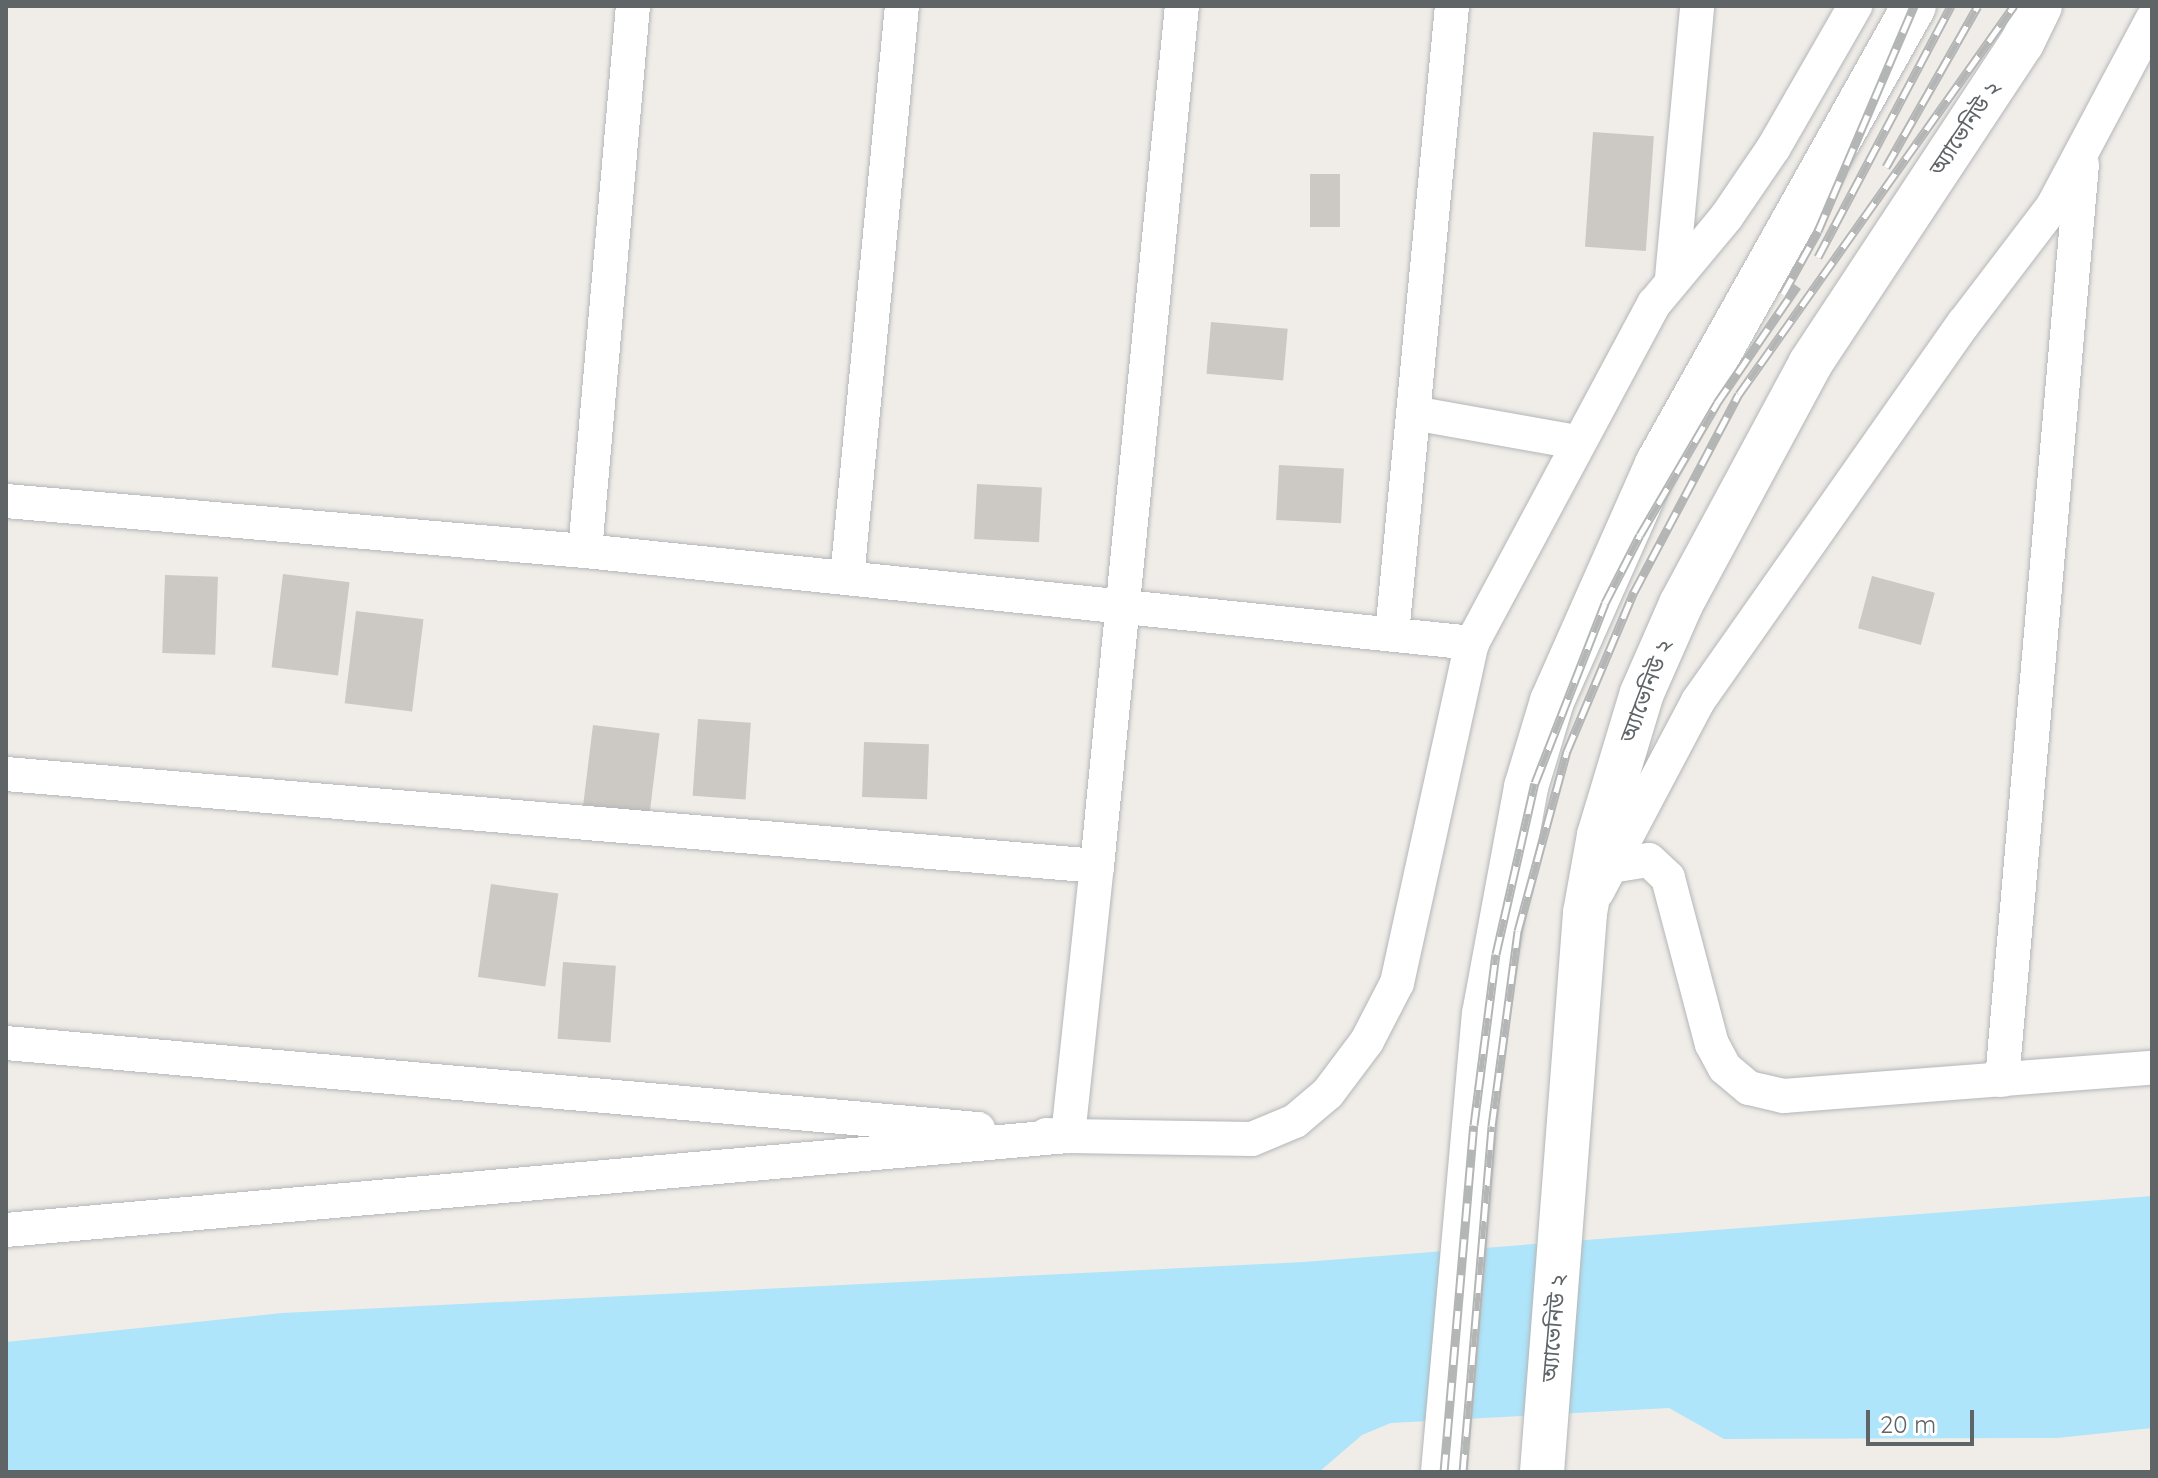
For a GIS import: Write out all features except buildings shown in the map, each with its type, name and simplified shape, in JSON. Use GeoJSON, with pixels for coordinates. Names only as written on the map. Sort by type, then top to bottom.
{"type":"FeatureCollection","features":[{"type":"Feature","properties":{"kind":"main road"},"geometry":{"type":"LineString","coordinates":[[1443,1472],[1467,1171],[1502,902],[1526,787],[1552,701],[1657,464],[1914,6]]}},
{"type":"Feature","properties":{"kind":"main road","name":"অ্যাভেনিউ ২"},"geometry":{"type":"LineString","coordinates":[[1542,1472],[1568,1166],[1585,913],[1617,770],[1642,693],[1681,604],[1810,364],[2022,43],[2040,6]]}},
{"type":"Feature","properties":{"kind":"street"},"geometry":{"type":"LineString","coordinates":[[585,551],[633,6]]}},
{"type":"Feature","properties":{"kind":"street"},"geometry":{"type":"LineString","coordinates":[[847,578],[902,6]]}},
{"type":"Feature","properties":{"kind":"street"},"geometry":{"type":"LineString","coordinates":[[1068,1136],[1182,6]]}},
{"type":"Feature","properties":{"kind":"street"},"geometry":{"type":"LineString","coordinates":[[1392,634],[1452,6]]}},
{"type":"Feature","properties":{"kind":"street"},"geometry":{"type":"LineString","coordinates":[[1672,278],[1697,6]]}},
{"type":"Feature","properties":{"kind":"street"},"geometry":{"type":"LineString","coordinates":[[6,1043],[1068,1136],[1252,1139],[1295,1121],[1328,1093],[1367,1041],[1397,983],[1472,643],[1576,442],[1672,278],[1727,216],[1774,147],[1855,6]]}},
{"type":"Feature","properties":{"kind":"street"},"geometry":{"type":"LineString","coordinates":[[1585,913],[1698,701],[1964,323],[2037,228],[2145,53],[2152,20]]}},
{"type":"Feature","properties":{"kind":"street"},"geometry":{"type":"LineString","coordinates":[[2002,1080],[2083,156]]}},
{"type":"Feature","properties":{"kind":"street"},"geometry":{"type":"LineString","coordinates":[[1413,413],[1576,442]]}},
{"type":"Feature","properties":{"kind":"street"},"geometry":{"type":"LineString","coordinates":[[6,501],[585,551],[1472,643]]}},
{"type":"Feature","properties":{"kind":"street"},"geometry":{"type":"LineString","coordinates":[[6,774],[1097,866]]}},
{"type":"Feature","properties":{"kind":"street"},"geometry":{"type":"LineString","coordinates":[[1611,866],[1649,860],[1668,878],[1712,1044],[1725,1068],[1749,1088],[1784,1096],[2152,1068]]}},
{"type":"Feature","properties":{"kind":"street"},"geometry":{"type":"LineString","coordinates":[[6,1230],[1068,1136]]}},
{"type":"Feature","properties":{"kind":"water"},"geometry":{"type":"Polygon","coordinates":[[[2152,1196],[2152,1428],[2057,1438],[1724,1439],[1669,1408],[1391,1423],[1362,1435],[1319,1472],[6,1472],[6,1342],[282,1313],[1303,1262],[2152,1196]]]}},
{"type":"Feature","properties":{"kind":"railway"},"geometry":{"type":"LineString","coordinates":[[1783,294],[1818,231],[1914,6]]}},
{"type":"Feature","properties":{"kind":"railway"},"geometry":{"type":"LineString","coordinates":[[1818,257],[1951,6]]}},
{"type":"Feature","properties":{"kind":"railway"},"geometry":{"type":"LineString","coordinates":[[1886,167],[1978,6]]}},
{"type":"Feature","properties":{"kind":"railway"},"geometry":{"type":"LineString","coordinates":[[1463,1472],[1492,1126],[1518,931],[1567,751],[1634,592],[1739,394],[2014,6]]}},
{"type":"Feature","properties":{"kind":"railway"},"geometry":{"type":"LineString","coordinates":[[1444,1472],[1474,1125],[1496,954],[1535,783],[1605,603],[1640,535],[1717,403],[1797,286]]}}]}
